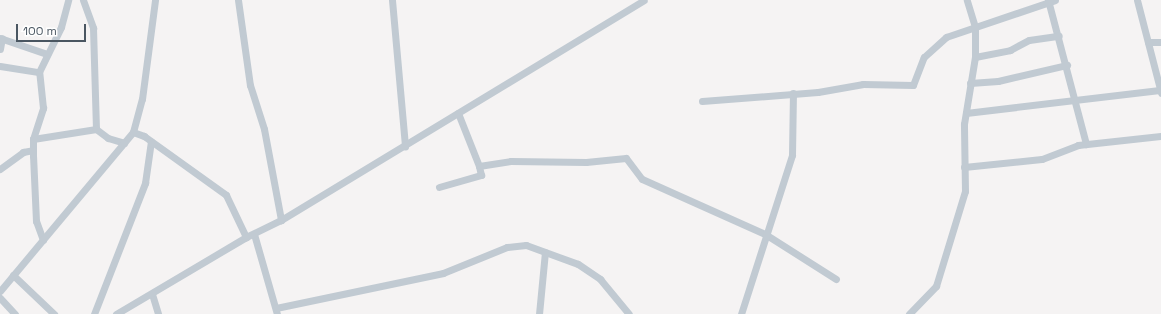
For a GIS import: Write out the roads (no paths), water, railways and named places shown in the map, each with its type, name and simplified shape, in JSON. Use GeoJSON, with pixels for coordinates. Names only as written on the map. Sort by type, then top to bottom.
{"type":"FeatureCollection","features":[{"type":"Feature","properties":{"kind":"street"},"geometry":{"type":"LineString","coordinates":[[43,240],[36,221],[33,150],[33,139],[43,108],[39,72],[61,27],[68,0]]}},
{"type":"Feature","properties":{"kind":"street"},"geometry":{"type":"LineString","coordinates":[[83,0],[93,28],[96,129]]}},
{"type":"Feature","properties":{"kind":"street"},"geometry":{"type":"LineString","coordinates":[[0,291],[133,132],[142,99],[155,0]]}},
{"type":"Feature","properties":{"kind":"street"},"geometry":{"type":"LineString","coordinates":[[238,0],[250,85],[264,130],[281,220]]}},
{"type":"Feature","properties":{"kind":"street"},"geometry":{"type":"LineString","coordinates":[[392,0],[405,146]]}},
{"type":"Feature","properties":{"kind":"street"},"geometry":{"type":"LineString","coordinates":[[116,314],[246,237],[281,220],[644,0]]}},
{"type":"Feature","properties":{"kind":"street"},"geometry":{"type":"LineString","coordinates":[[909,314],[936,286],[963,201],[966,113],[975,57],[975,26],[967,0]]}},
{"type":"Feature","properties":{"kind":"street"},"geometry":{"type":"LineString","coordinates":[[966,113],[1075,99],[1160,91],[1137,0]]}},
{"type":"Feature","properties":{"kind":"street"},"geometry":{"type":"LineString","coordinates":[[702,101],[793,93],[863,84],[913,85],[928,52],[946,37],[1051,1],[1086,144]]}},
{"type":"Feature","properties":{"kind":"street"},"geometry":{"type":"LineString","coordinates":[[975,57],[1010,50],[1029,40],[1059,36]]}},
{"type":"Feature","properties":{"kind":"street"},"geometry":{"type":"LineString","coordinates":[[0,49],[1,38],[47,54]]}},
{"type":"Feature","properties":{"kind":"street"},"geometry":{"type":"LineString","coordinates":[[1148,42],[1161,42]]}},
{"type":"Feature","properties":{"kind":"street"},"geometry":{"type":"LineString","coordinates":[[0,66],[39,72]]}},
{"type":"Feature","properties":{"kind":"street"},"geometry":{"type":"LineString","coordinates":[[970,83],[998,81],[1067,66]]}},
{"type":"Feature","properties":{"kind":"street"},"geometry":{"type":"LineString","coordinates":[[741,314],[765,234],[794,150],[793,93]]}},
{"type":"Feature","properties":{"kind":"street"},"geometry":{"type":"LineString","coordinates":[[439,187],[481,175],[479,166],[458,113]]}},
{"type":"Feature","properties":{"kind":"street"},"geometry":{"type":"LineString","coordinates":[[33,139],[96,129],[108,138],[124,143]]}},
{"type":"Feature","properties":{"kind":"street"},"geometry":{"type":"LineString","coordinates":[[133,132],[151,141],[226,196],[246,237]]}},
{"type":"Feature","properties":{"kind":"street"},"geometry":{"type":"LineString","coordinates":[[964,167],[1042,159],[1086,144],[1161,136]]}},
{"type":"Feature","properties":{"kind":"street"},"geometry":{"type":"LineString","coordinates":[[94,314],[145,183],[151,141]]}},
{"type":"Feature","properties":{"kind":"street"},"geometry":{"type":"LineString","coordinates":[[0,169],[23,152],[33,150]]}},
{"type":"Feature","properties":{"kind":"street"},"geometry":{"type":"LineString","coordinates":[[479,166],[511,161],[586,162],[626,158],[642,179],[765,234],[836,279]]}},
{"type":"Feature","properties":{"kind":"street"},"geometry":{"type":"LineString","coordinates":[[254,234],[277,311],[443,273],[516,245],[545,252],[578,264],[600,279],[630,314]]}},
{"type":"Feature","properties":{"kind":"street"},"geometry":{"type":"LineString","coordinates":[[540,314],[545,252]]}},
{"type":"Feature","properties":{"kind":"street"},"geometry":{"type":"LineString","coordinates":[[13,275],[54,314]]}},
{"type":"Feature","properties":{"kind":"street"},"geometry":{"type":"LineString","coordinates":[[152,294],[158,314]]}},
{"type":"Feature","properties":{"kind":"street"},"geometry":{"type":"LineString","coordinates":[[0,298],[15,314]]}}]}
